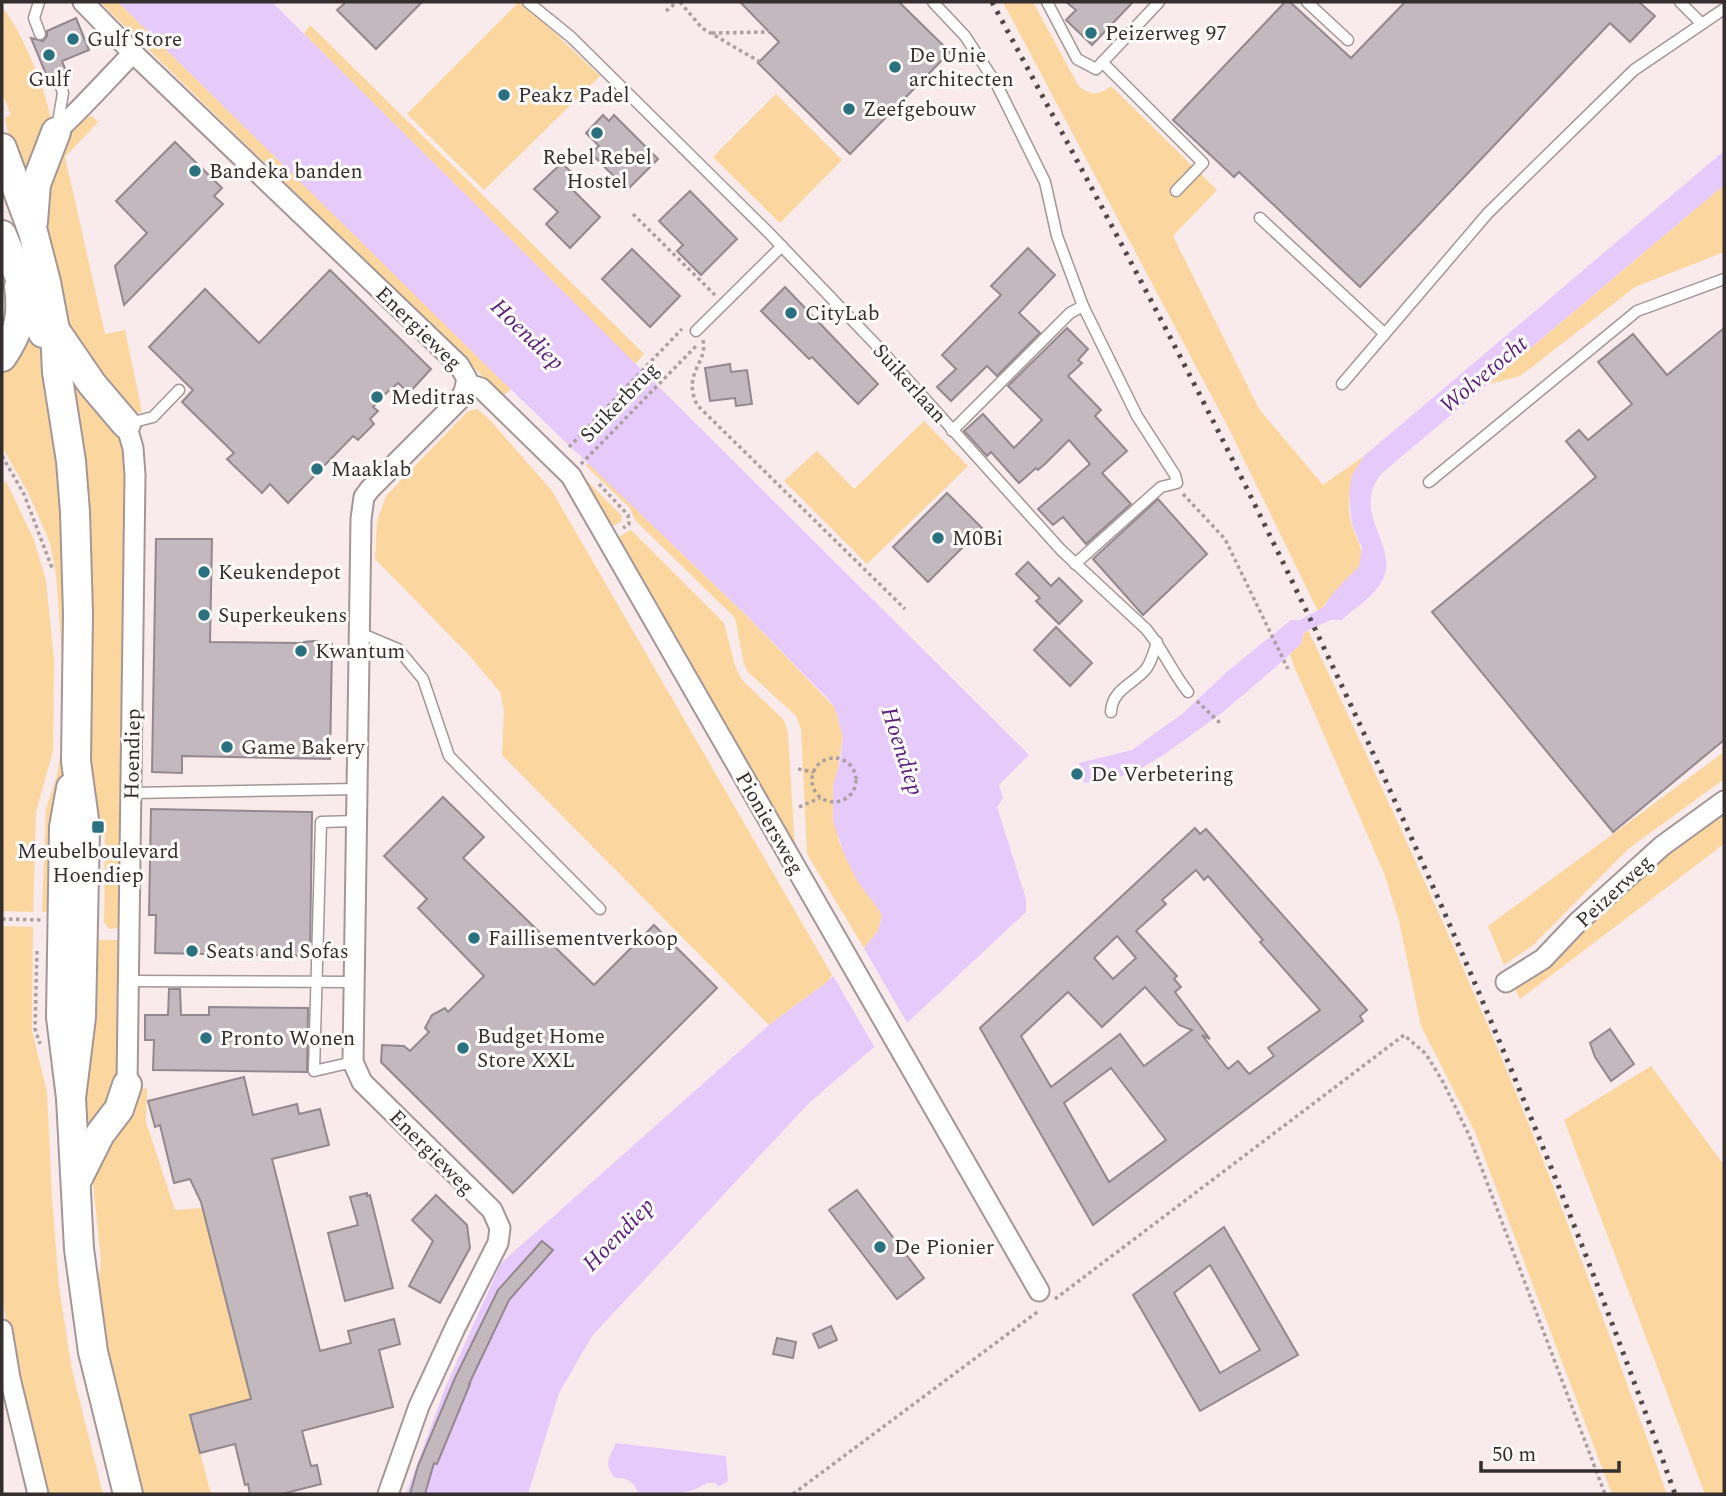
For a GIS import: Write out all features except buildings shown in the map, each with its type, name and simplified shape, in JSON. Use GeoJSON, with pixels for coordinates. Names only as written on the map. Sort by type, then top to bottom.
{"type":"FeatureCollection","features":[{"type":"Feature","properties":{"kind":"main road"},"geometry":{"type":"LineString","coordinates":[[33,232],[36,184],[56,132]]}},
{"type":"Feature","properties":{"kind":"main road"},"geometry":{"type":"LineString","coordinates":[[2,148],[33,232],[46,282],[55,330],[57,372],[69,448],[75,512],[78,614],[76,761],[84,841],[81,1017],[71,1098],[75,1184],[79,1249],[93,1352],[128,1494]]}},
{"type":"Feature","properties":{"kind":"main road"},"geometry":{"type":"LineString","coordinates":[[2,235],[57,372]]}},
{"type":"Feature","properties":{"kind":"main road"},"geometry":{"type":"LineString","coordinates":[[2,357],[17,332],[20,321],[21,300],[14,263]]}},
{"type":"Feature","properties":{"kind":"main road"},"geometry":{"type":"LineString","coordinates":[[55,330],[92,384],[126,424]]}},
{"type":"Feature","properties":{"kind":"main road"},"geometry":{"type":"LineString","coordinates":[[75,1184],[100,1134],[119,1109],[127,1085]]}},
{"type":"Feature","properties":{"kind":"street","name":"Energieweg"},"geometry":{"type":"LineString","coordinates":[[83,2],[466,373],[467,384],[459,400],[364,497],[361,519],[353,1062],[362,1082],[492,1210],[500,1228],[498,1243],[419,1406],[388,1494]]}},
{"type":"Feature","properties":{"kind":"street"},"geometry":{"type":"LineString","coordinates":[[56,132],[86,105],[98,88],[133,53]]}},
{"type":"Feature","properties":{"kind":"street","name":"Pioniersweg"},"geometry":{"type":"LineString","coordinates":[[467,384],[481,388],[570,476],[1039,1291]]}},
{"type":"Feature","properties":{"kind":"street","name":"Hoendiep"},"geometry":{"type":"LineString","coordinates":[[126,424],[133,448],[135,474],[127,1085]]}},
{"type":"Feature","properties":{"kind":"street","name":"Peizerweg"},"geometry":{"type":"LineString","coordinates":[[1506,982],[1543,959],[1662,846],[1724,802]]}},
{"type":"Feature","properties":{"kind":"street"},"geometry":{"type":"LineString","coordinates":[[2,1330],[6,1379],[38,1494]]}},
{"type":"Feature","properties":{"kind":"lane"},"geometry":{"type":"LineString","coordinates":[[39,2],[34,18],[40,34]]}},
{"type":"Feature","properties":{"kind":"lane","name":"Suikerlaan"},"geometry":{"type":"LineString","coordinates":[[528,2],[571,37],[782,246],[880,348],[952,431],[1075,564],[1132,615],[1157,642],[1172,673],[1188,692]]}},
{"type":"Feature","properties":{"kind":"lane"},"geometry":{"type":"LineString","coordinates":[[933,2],[965,36],[996,85],[1045,182],[1056,236],[1083,306],[1137,416],[1171,465],[1177,483],[1161,487],[1075,564]]}},
{"type":"Feature","properties":{"kind":"lane"},"geometry":{"type":"LineString","coordinates":[[1047,2],[1077,59],[1096,69],[1159,2]]}},
{"type":"Feature","properties":{"kind":"lane"},"geometry":{"type":"LineString","coordinates":[[1307,2],[1348,40]]}},
{"type":"Feature","properties":{"kind":"lane"},"geometry":{"type":"LineString","coordinates":[[1680,2],[1702,24]]}},
{"type":"Feature","properties":{"kind":"lane"},"geometry":{"type":"LineString","coordinates":[[1342,384],[1488,213],[1634,70],[1724,9]]}},
{"type":"Feature","properties":{"kind":"lane"},"geometry":{"type":"LineString","coordinates":[[1102,62],[1203,163],[1176,191]]}},
{"type":"Feature","properties":{"kind":"lane"},"geometry":{"type":"LineString","coordinates":[[56,132],[64,93],[59,80]]}},
{"type":"Feature","properties":{"kind":"lane"},"geometry":{"type":"LineString","coordinates":[[1260,218],[1385,334]]}},
{"type":"Feature","properties":{"kind":"lane"},"geometry":{"type":"LineString","coordinates":[[699,335],[724,303],[782,246]]}},
{"type":"Feature","properties":{"kind":"lane"},"geometry":{"type":"LineString","coordinates":[[1429,482],[1637,311],[1724,279]]}},
{"type":"Feature","properties":{"kind":"lane"},"geometry":{"type":"LineString","coordinates":[[952,431],[1070,313],[1083,306]]}},
{"type":"Feature","properties":{"kind":"lane"},"geometry":{"type":"LineString","coordinates":[[126,424],[153,417],[179,390]]}},
{"type":"Feature","properties":{"kind":"lane"},"geometry":{"type":"LineString","coordinates":[[360,633],[398,649],[423,679],[449,756],[600,909]]}},
{"type":"Feature","properties":{"kind":"lane"},"geometry":{"type":"LineString","coordinates":[[1111,712],[1112,702],[1117,695],[1147,668],[1157,642]]}},
{"type":"Feature","properties":{"kind":"lane"},"geometry":{"type":"LineString","coordinates":[[132,793],[358,789]]}},
{"type":"Feature","properties":{"kind":"lane"},"geometry":{"type":"LineString","coordinates":[[353,1062],[314,1071],[321,822],[357,821]]}},
{"type":"Feature","properties":{"kind":"lane"},"geometry":{"type":"LineString","coordinates":[[127,981],[355,982]]}},
{"type":"Feature","properties":{"kind":"path"},"geometry":{"type":"LineString","coordinates":[[666,11],[679,2],[702,28],[760,62]]}},
{"type":"Feature","properties":{"kind":"path"},"geometry":{"type":"LineString","coordinates":[[710,33],[770,32]]}},
{"type":"Feature","properties":{"kind":"path"},"geometry":{"type":"LineString","coordinates":[[633,214],[724,303]]}},
{"type":"Feature","properties":{"kind":"path","name":"Suikerbrug"},"geometry":{"type":"LineString","coordinates":[[567,449],[688,324],[699,335]]}},
{"type":"Feature","properties":{"kind":"path"},"geometry":{"type":"LineString","coordinates":[[699,335],[704,354],[694,370],[692,392],[697,405],[905,609]]}},
{"type":"Feature","properties":{"kind":"path","name":"Suikerbrug"},"geometry":{"type":"LineString","coordinates":[[589,474],[580,465],[695,346]]}},
{"type":"Feature","properties":{"kind":"path"},"geometry":{"type":"LineString","coordinates":[[2,456],[24,494],[51,561],[52,574]]}},
{"type":"Feature","properties":{"kind":"path"},"geometry":{"type":"LineString","coordinates":[[597,483],[623,509]]}},
{"type":"Feature","properties":{"kind":"path"},"geometry":{"type":"LineString","coordinates":[[1177,483],[1197,510],[1225,539],[1288,669]]}},
{"type":"Feature","properties":{"kind":"path"},"geometry":{"type":"LineString","coordinates":[[1188,692],[1221,724]]}},
{"type":"Feature","properties":{"kind":"path"},"geometry":{"type":"LineString","coordinates":[[799,807],[820,798],[834,802],[848,798],[856,785],[855,771],[845,760],[830,758],[818,765],[814,772],[813,785],[820,798]]}},
{"type":"Feature","properties":{"kind":"path"},"geometry":{"type":"LineString","coordinates":[[798,769],[814,772]]}},
{"type":"Feature","properties":{"kind":"path"},"geometry":{"type":"LineString","coordinates":[[793,1494],[983,1354],[1404,1035],[1426,1054],[1469,1135],[1605,1494]]}},
{"type":"Feature","properties":{"kind":"shaded area"},"geometry":{"type":"Polygon","coordinates":[[[100,2],[118,2],[511,389],[503,396],[100,2]]]}},
{"type":"Feature","properties":{"kind":"shaded area","name":"Peakz Padel"},"geometry":{"type":"Polygon","coordinates":[[[519,2],[531,10],[600,76],[484,190],[407,114],[519,2]]]}},
{"type":"Feature","properties":{"kind":"shaded area"},"geometry":{"type":"Polygon","coordinates":[[[1003,2],[1033,2],[1079,87],[1095,93],[1103,92],[1111,86],[1217,190],[1173,236],[1259,409],[1323,485],[1364,456],[1349,496],[1351,523],[1361,551],[1361,562],[1318,611],[1227,425],[1003,2]]]}},
{"type":"Feature","properties":{"kind":"shaded area"},"geometry":{"type":"Polygon","coordinates":[[[2,7],[25,46],[40,80],[49,112],[51,124],[32,186],[15,169],[5,118],[11,115],[2,93],[2,7]]]}},
{"type":"Feature","properties":{"kind":"shaded area"},"geometry":{"type":"Polygon","coordinates":[[[310,25],[644,354],[635,364],[304,34],[310,25]]]}},
{"type":"Feature","properties":{"kind":"shaded area"},"geometry":{"type":"Polygon","coordinates":[[[776,94],[842,160],[780,223],[713,157],[776,94]]]}},
{"type":"Feature","properties":{"kind":"shaded area"},"geometry":{"type":"Polygon","coordinates":[[[92,116],[98,122],[65,157],[105,334],[125,330],[142,412],[129,415],[72,332],[43,208],[68,133],[83,118],[92,116]]]}},
{"type":"Feature","properties":{"kind":"shaded area"},"geometry":{"type":"Polygon","coordinates":[[[1724,185],[1724,252],[1635,287],[1520,376],[1488,384],[1724,185]]]}},
{"type":"Feature","properties":{"kind":"shaded area"},"geometry":{"type":"Polygon","coordinates":[[[24,325],[41,346],[55,423],[64,531],[65,767],[59,821],[56,912],[42,912],[46,809],[57,775],[61,750],[62,657],[56,574],[50,543],[28,492],[2,447],[2,370],[24,325]]]}},
{"type":"Feature","properties":{"kind":"shaded area"},"geometry":{"type":"Polygon","coordinates":[[[67,365],[129,449],[122,928],[109,929],[104,922],[105,826],[96,825],[87,780],[67,365]]]}},
{"type":"Feature","properties":{"kind":"shaded area"},"geometry":{"type":"Polygon","coordinates":[[[477,409],[490,420],[552,491],[832,975],[827,982],[769,1025],[502,755],[504,711],[500,692],[468,654],[375,559],[377,521],[386,496],[468,411],[477,409]]]}},
{"type":"Feature","properties":{"kind":"shaded area"},"geometry":{"type":"Polygon","coordinates":[[[924,421],[968,466],[867,564],[784,481],[817,451],[854,489],[924,421]]]}},
{"type":"Feature","properties":{"kind":"shaded area"},"geometry":{"type":"Polygon","coordinates":[[[588,463],[749,618],[835,708],[843,737],[838,766],[838,839],[858,882],[876,903],[882,916],[878,931],[864,948],[807,854],[801,729],[796,716],[748,672],[735,618],[636,521],[629,507],[586,466],[588,463]]]}},
{"type":"Feature","properties":{"kind":"shaded area"},"geometry":{"type":"Polygon","coordinates":[[[580,474],[622,516],[621,522],[608,528],[580,474]]]}},
{"type":"Feature","properties":{"kind":"shaded area"},"geometry":{"type":"Polygon","coordinates":[[[6,481],[34,540],[46,581],[54,660],[53,751],[36,812],[33,912],[2,911],[2,485],[6,481]]]}},
{"type":"Feature","properties":{"kind":"shaded area"},"geometry":{"type":"Polygon","coordinates":[[[631,530],[724,623],[735,666],[742,680],[784,720],[788,733],[795,851],[615,539],[631,530]]]}},
{"type":"Feature","properties":{"kind":"shaded area"},"geometry":{"type":"Polygon","coordinates":[[[1308,630],[1409,846],[1504,1064],[1568,1224],[1667,1494],[1612,1494],[1475,1132],[1421,1026],[1399,921],[1384,873],[1294,666],[1290,654],[1301,644],[1302,635],[1308,630]]]}},
{"type":"Feature","properties":{"kind":"shaded area"},"geometry":{"type":"Polygon","coordinates":[[[1724,752],[1724,779],[1628,849],[1532,946],[1504,965],[1488,926],[1724,752]]]}},
{"type":"Feature","properties":{"kind":"shaded area"},"geometry":{"type":"Polygon","coordinates":[[[1724,808],[1724,844],[1520,999],[1511,980],[1724,808]]]}},
{"type":"Feature","properties":{"kind":"shaded area"},"geometry":{"type":"Polygon","coordinates":[[[2,926],[33,927],[32,1031],[47,1092],[59,1287],[72,1370],[103,1494],[43,1494],[8,1334],[2,1293],[2,926]]]}},
{"type":"Feature","properties":{"kind":"shaded area"},"geometry":{"type":"Polygon","coordinates":[[[87,940],[123,940],[121,1084],[90,1140],[81,1118],[87,940]]]}},
{"type":"Feature","properties":{"kind":"shaded area"},"geometry":{"type":"Polygon","coordinates":[[[1651,1066],[1724,1165],[1724,1494],[1705,1494],[1564,1120],[1651,1066]]]}},
{"type":"Feature","properties":{"kind":"shaded area"},"geometry":{"type":"Polygon","coordinates":[[[132,1087],[147,1089],[146,1122],[175,1210],[203,1208],[251,1399],[190,1414],[211,1494],[143,1494],[115,1389],[97,1299],[101,1261],[93,1182],[94,1167],[132,1087]]]}},
{"type":"Feature","properties":{"kind":"water"},"geometry":{"type":"Polygon","coordinates":[[[118,2],[272,2],[1029,755],[999,785],[1003,798],[997,807],[1026,899],[1026,912],[906,1024],[901,1024],[809,1103],[592,1336],[559,1393],[528,1494],[406,1494],[446,1386],[501,1263],[769,1025],[827,982],[864,948],[878,931],[882,916],[858,882],[845,856],[833,821],[833,786],[843,737],[835,708],[828,699],[749,618],[501,380],[118,2]]]}},
{"type":"Feature","properties":{"kind":"water","name":"Wolvetocht"},"geometry":{"type":"Polygon","coordinates":[[[1724,151],[1724,185],[1381,474],[1373,490],[1371,505],[1386,560],[1385,573],[1370,596],[1342,620],[1331,620],[1304,632],[1301,644],[1278,665],[1223,712],[1165,754],[1135,772],[1106,781],[1084,783],[1079,763],[1132,750],[1182,714],[1229,670],[1291,620],[1300,620],[1324,607],[1332,594],[1359,566],[1362,548],[1352,525],[1349,493],[1352,475],[1364,456],[1724,151]]]}},
{"type":"Feature","properties":{"kind":"water"},"geometry":{"type":"Polygon","coordinates":[[[616,1443],[726,1456],[728,1481],[718,1487],[716,1483],[707,1483],[684,1492],[639,1494],[630,1481],[615,1478],[609,1469],[608,1461],[616,1443]]]}},
{"type":"Feature","properties":{"kind":"pier"},"geometry":{"type":"Polygon","coordinates":[[[862,945],[909,1026],[902,1027],[876,1050],[831,972],[862,945]]]}},
{"type":"Feature","properties":{"kind":"railway"},"geometry":{"type":"LineString","coordinates":[[992,2],[1206,407],[1384,777],[1488,1013],[1537,1133],[1585,1252],[1675,1494]]}},
{"type":"Feature","properties":{"kind":"place","name":"Peizerweg 97"},"geometry":{"type":"Point","coordinates":[1091,33]}},
{"type":"Feature","properties":{"kind":"place","name":"Gulf Store"},"geometry":{"type":"Point","coordinates":[73,39]}},
{"type":"Feature","properties":{"kind":"place","name":"Gulf"},"geometry":{"type":"Point","coordinates":[49,55]}},
{"type":"Feature","properties":{"kind":"place","name":"De Unie architecten"},"geometry":{"type":"Point","coordinates":[895,67]}},
{"type":"Feature","properties":{"kind":"place","name":"Peakz Padel"},"geometry":{"type":"Point","coordinates":[504,95]}},
{"type":"Feature","properties":{"kind":"place","name":"Zeefgebouw"},"geometry":{"type":"Point","coordinates":[849,109]}},
{"type":"Feature","properties":{"kind":"place","name":"Rebel Rebel Hostel"},"geometry":{"type":"Point","coordinates":[597,133]}},
{"type":"Feature","properties":{"kind":"place","name":"Bandeka banden"},"geometry":{"type":"Point","coordinates":[195,171]}},
{"type":"Feature","properties":{"kind":"place","name":"CityLab"},"geometry":{"type":"Point","coordinates":[791,313]}},
{"type":"Feature","properties":{"kind":"place","name":"Meditras"},"geometry":{"type":"Point","coordinates":[377,397]}},
{"type":"Feature","properties":{"kind":"place","name":"Maaklab"},"geometry":{"type":"Point","coordinates":[317,469]}},
{"type":"Feature","properties":{"kind":"place","name":"M0Bi"},"geometry":{"type":"Point","coordinates":[938,538]}},
{"type":"Feature","properties":{"kind":"place","name":"Keukendepot"},"geometry":{"type":"Point","coordinates":[204,572]}},
{"type":"Feature","properties":{"kind":"place","name":"Superkeukens"},"geometry":{"type":"Point","coordinates":[204,615]}},
{"type":"Feature","properties":{"kind":"place","name":"Kwantum"},"geometry":{"type":"Point","coordinates":[301,651]}},
{"type":"Feature","properties":{"kind":"place","name":"Game Bakery"},"geometry":{"type":"Point","coordinates":[227,747]}},
{"type":"Feature","properties":{"kind":"place","name":"De Verbetering"},"geometry":{"type":"Point","coordinates":[1077,774]}},
{"type":"Feature","properties":{"kind":"place","name":"Meubelboulevard Hoendiep"},"geometry":{"type":"Point","coordinates":[98,827]}},
{"type":"Feature","properties":{"kind":"place","name":"Faillisementverkoop"},"geometry":{"type":"Point","coordinates":[474,938]}},
{"type":"Feature","properties":{"kind":"place","name":"Seats and Sofas"},"geometry":{"type":"Point","coordinates":[192,951]}},
{"type":"Feature","properties":{"kind":"place","name":"Pronto Wonen"},"geometry":{"type":"Point","coordinates":[206,1038]}},
{"type":"Feature","properties":{"kind":"place","name":"Budget Home Store XXL"},"geometry":{"type":"Point","coordinates":[463,1048]}},
{"type":"Feature","properties":{"kind":"place","name":"De Pionier"},"geometry":{"type":"Point","coordinates":[880,1247]}}]}
